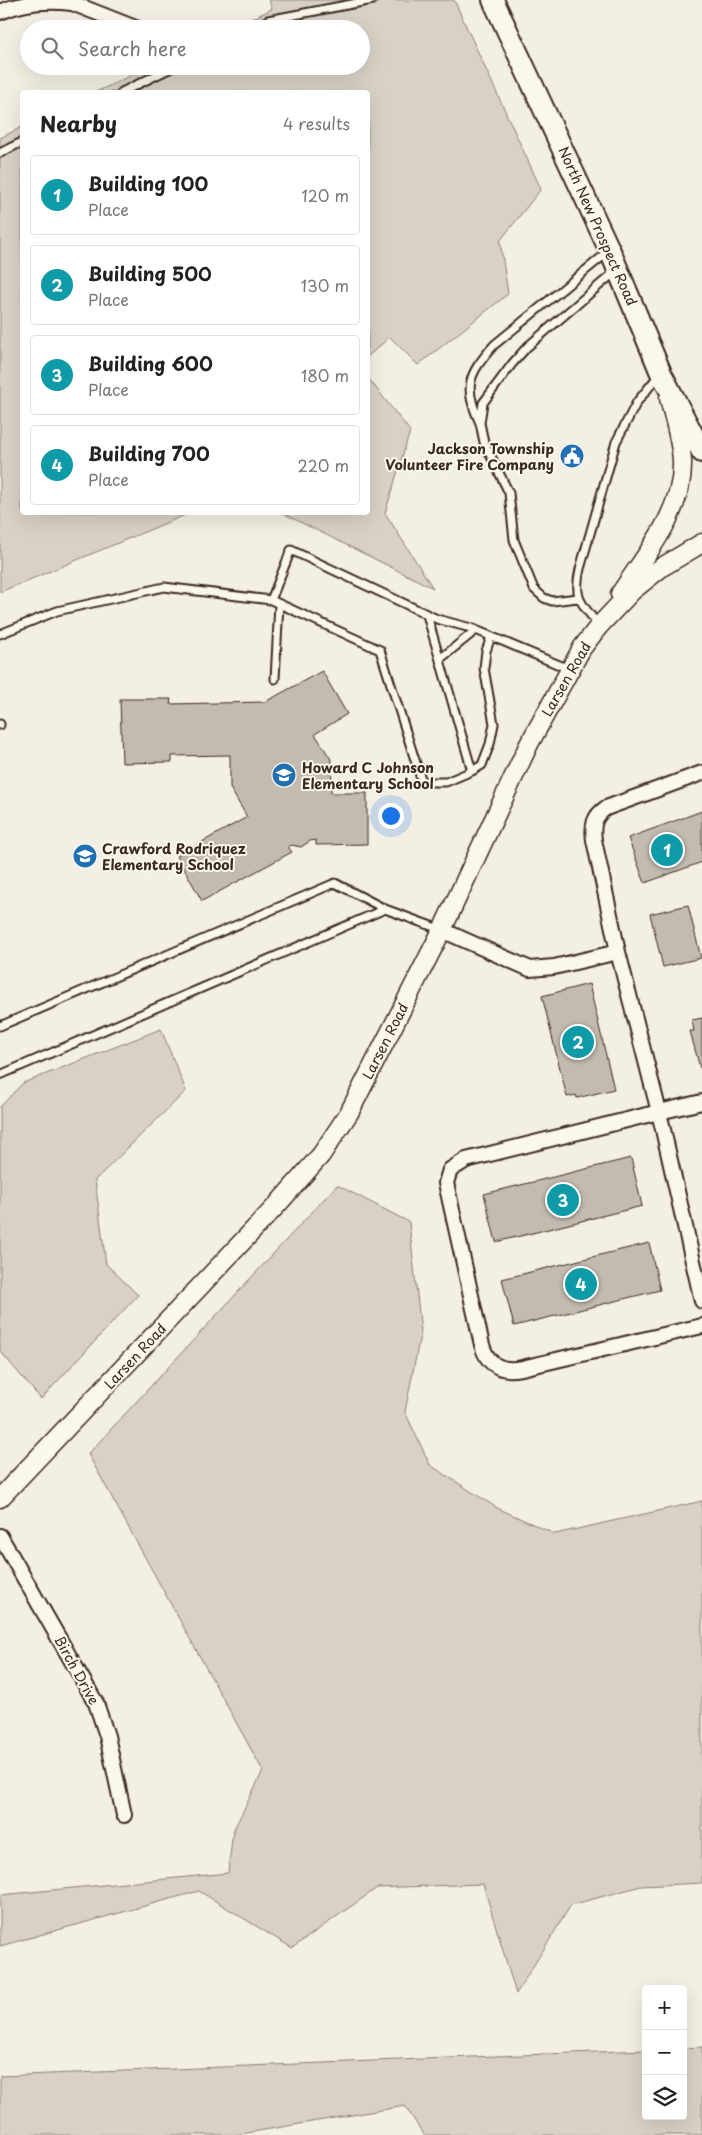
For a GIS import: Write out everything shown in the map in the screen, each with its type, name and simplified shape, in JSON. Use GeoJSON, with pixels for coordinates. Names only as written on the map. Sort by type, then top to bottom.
{"type":"FeatureCollection","features":[{"type":"Feature","properties":{"kind":"main road","name":"North New Prospect Road"},"geometry":{"type":"LineString","coordinates":[[493,0],[614,260],[662,375],[702,452]]}},
{"type":"Feature","properties":{"kind":"main road"},"geometry":{"type":"LineString","coordinates":[[662,375],[702,428]]}},
{"type":"Feature","properties":{"kind":"street"},"geometry":{"type":"LineString","coordinates":[[0,12],[26,3],[61,0],[72,2],[116,20]]}},
{"type":"Feature","properties":{"kind":"street"},"geometry":{"type":"LineString","coordinates":[[599,626],[666,524],[677,499],[682,479],[681,446],[662,375]]}},
{"type":"Feature","properties":{"kind":"street","name":"Larsen Road"},"geometry":{"type":"LineString","coordinates":[[0,1498],[277,1205],[321,1155],[349,1113],[442,930],[529,744],[569,670],[599,626],[632,591],[662,567],[702,543]]}},
{"type":"Feature","properties":{"kind":"street"},"geometry":{"type":"LineString","coordinates":[[702,773],[606,808],[596,816],[593,830],[618,952],[659,1112],[702,1301]]}},
{"type":"Feature","properties":{"kind":"street"},"geometry":{"type":"LineString","coordinates":[[442,930],[530,969],[554,967],[618,952]]}},
{"type":"Feature","properties":{"kind":"street"},"geometry":{"type":"LineString","coordinates":[[702,1102],[466,1160],[450,1170],[446,1183],[482,1345],[485,1354],[496,1367],[511,1370],[522,1368],[702,1326]]}},
{"type":"Feature","properties":{"kind":"street","name":"Birch Drive"},"geometry":{"type":"LineString","coordinates":[[0,1536],[96,1703],[108,1736],[124,1815]]}},
{"type":"Feature","properties":{"kind":"lane"},"geometry":{"type":"LineString","coordinates":[[268,20],[373,0]]}},
{"type":"Feature","properties":{"kind":"lane"},"geometry":{"type":"LineString","coordinates":[[126,90],[157,75]]}},
{"type":"Feature","properties":{"kind":"lane"},"geometry":{"type":"LineString","coordinates":[[0,153],[20,143]]}},
{"type":"Feature","properties":{"kind":"lane"},"geometry":{"type":"LineString","coordinates":[[480,423],[483,403],[512,364],[614,260]]}},
{"type":"Feature","properties":{"kind":"lane"},"geometry":{"type":"LineString","coordinates":[[578,598],[552,601],[544,598],[534,589],[514,540],[509,493],[484,442],[480,423],[470,402],[469,389],[472,375],[478,364],[494,346],[614,260]]}},
{"type":"Feature","properties":{"kind":"lane"},"geometry":{"type":"LineString","coordinates":[[599,626],[578,598],[576,586],[580,569],[616,442],[637,402],[662,375]]}},
{"type":"Feature","properties":{"kind":"lane"},"geometry":{"type":"LineString","coordinates":[[271,600],[291,550],[427,614],[476,630],[569,670]]}},
{"type":"Feature","properties":{"kind":"lane"},"geometry":{"type":"LineString","coordinates":[[0,634],[57,611],[164,587],[271,600],[380,650],[422,782],[446,782],[482,765],[490,744],[494,724],[484,668],[486,651],[491,637]]}},
{"type":"Feature","properties":{"kind":"lane"},"geometry":{"type":"LineString","coordinates":[[276,679],[279,604]]}},
{"type":"Feature","properties":{"kind":"lane"},"geometry":{"type":"LineString","coordinates":[[427,614],[472,771]]}},
{"type":"Feature","properties":{"kind":"lane"},"geometry":{"type":"LineString","coordinates":[[440,659],[476,630]]}},
{"type":"Feature","properties":{"kind":"lane"},"geometry":{"type":"LineString","coordinates":[[0,1026],[335,883],[385,909],[442,930]]}},
{"type":"Feature","properties":{"kind":"lane"},"geometry":{"type":"LineString","coordinates":[[0,1075],[385,909]]}},
{"type":"Feature","properties":{"kind":"shaded area"},"geometry":{"type":"Polygon","coordinates":[[[269,0],[454,0],[541,189],[500,241],[508,294],[418,365],[390,337],[370,354],[370,90],[100,90],[132,75],[370,75],[370,20],[249,20],[272,9],[269,0]]]}},
{"type":"Feature","properties":{"kind":"shaded area"},"geometry":{"type":"Polygon","coordinates":[[[20,128],[20,515],[185,515],[0,592],[0,138],[20,128]]]}},
{"type":"Feature","properties":{"kind":"shaded area"},"geometry":{"type":"Polygon","coordinates":[[[370,381],[410,431],[385,513],[433,588],[286,515],[370,515],[370,381]]]}},
{"type":"Feature","properties":{"kind":"shaded area"},"geometry":{"type":"Polygon","coordinates":[[[161,1029],[186,1091],[95,1180],[106,1264],[138,1295],[41,1399],[0,1351],[0,1107],[23,1083],[161,1029]]]}},
{"type":"Feature","properties":{"kind":"shaded area"},"geometry":{"type":"Polygon","coordinates":[[[337,1185],[409,1222],[421,1331],[405,1412],[430,1465],[497,1508],[555,1534],[702,1501],[702,1883],[641,1886],[571,1905],[516,1994],[483,1884],[377,1888],[292,1948],[199,1891],[0,1946],[0,1895],[228,1873],[233,1831],[263,1771],[88,1454],[337,1185]]]}},
{"type":"Feature","properties":{"kind":"shaded area"},"geometry":{"type":"Polygon","coordinates":[[[702,2047],[702,2135],[424,2135],[405,2106],[235,2135],[0,2135],[0,2076],[642,2050],[642,2120],[687,2120],[687,2048],[702,2047]]]}},
{"type":"Feature","properties":{"kind":"building"},"geometry":{"type":"Polygon","coordinates":[[[322,671],[347,714],[315,734],[332,761],[331,793],[367,793],[367,844],[316,845],[316,840],[310,841],[301,847],[292,845],[288,847],[292,852],[202,901],[177,856],[247,817],[230,788],[230,755],[172,756],[172,762],[122,763],[120,699],[171,699],[170,704],[265,702],[322,671]]]}},
{"type":"Feature","properties":{"kind":"building"},"geometry":{"type":"Polygon","coordinates":[[[702,811],[702,862],[645,883],[628,838],[702,811]]]}},
{"type":"Feature","properties":{"kind":"building"},"geometry":{"type":"Polygon","coordinates":[[[688,905],[701,958],[663,967],[650,914],[688,905]]]}},
{"type":"Feature","properties":{"kind":"building"},"geometry":{"type":"Polygon","coordinates":[[[589,984],[614,1089],[577,1098],[576,1095],[567,1097],[542,996],[589,984]]]}},
{"type":"Feature","properties":{"kind":"building"},"geometry":{"type":"Polygon","coordinates":[[[702,1018],[702,1068],[700,1068],[690,1031],[694,1031],[692,1020],[702,1018]]]}},
{"type":"Feature","properties":{"kind":"building"},"geometry":{"type":"Polygon","coordinates":[[[631,1158],[642,1206],[496,1242],[484,1194],[631,1158]]]}},
{"type":"Feature","properties":{"kind":"building"},"geometry":{"type":"Polygon","coordinates":[[[649,1243],[660,1290],[514,1326],[502,1279],[649,1243]]]}},
{"type":"Feature","properties":{"kind":"place","name":"Jackson Township Volunteer Fire Company"},"geometry":{"type":"Point","coordinates":[572,456]}},
{"type":"Feature","properties":{"kind":"place","name":"Howard C Johnson Elementary School"},"geometry":{"type":"Point","coordinates":[284,775]}},
{"type":"Feature","properties":{"kind":"place","name":"Building 100"},"geometry":{"type":"Point","coordinates":[667,850]}},
{"type":"Feature","properties":{"kind":"place","name":"Crawford Rodriquez Elementary School"},"geometry":{"type":"Point","coordinates":[85,856]}},
{"type":"Feature","properties":{"kind":"place","name":"Building 500"},"geometry":{"type":"Point","coordinates":[578,1042]}},
{"type":"Feature","properties":{"kind":"place","name":"Building 600"},"geometry":{"type":"Point","coordinates":[563,1200]}},
{"type":"Feature","properties":{"kind":"place","name":"Building 700"},"geometry":{"type":"Point","coordinates":[581,1284]}}]}
